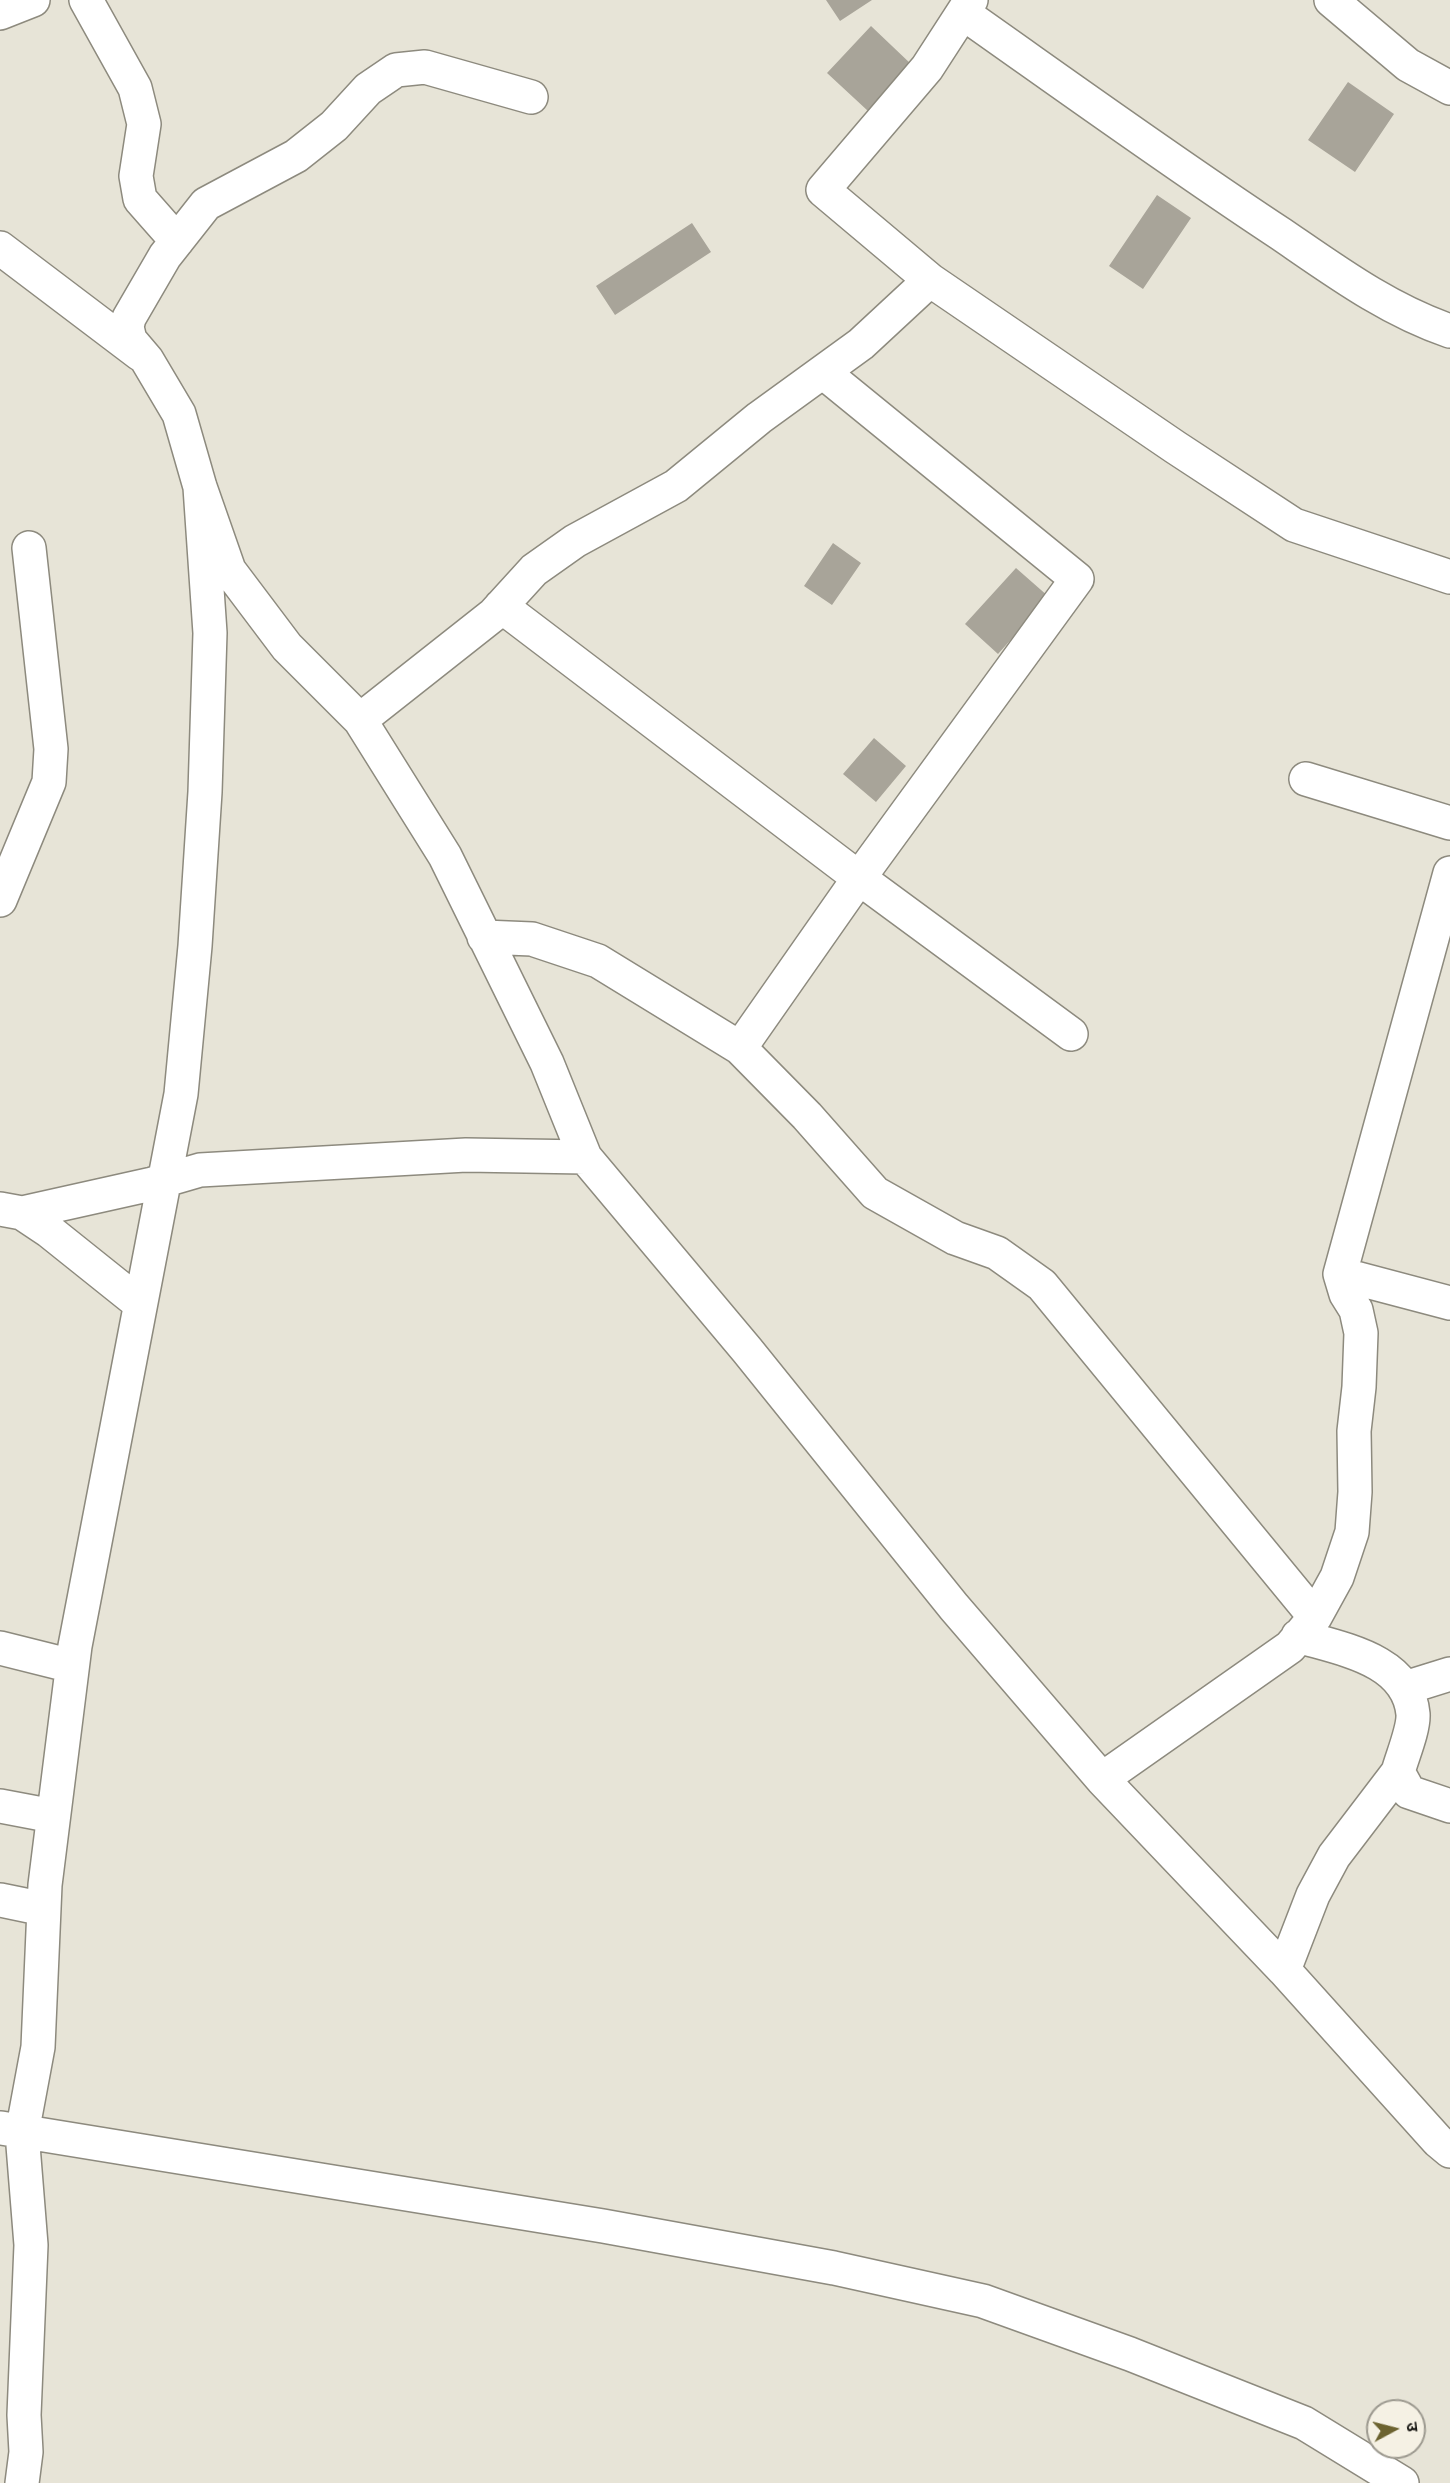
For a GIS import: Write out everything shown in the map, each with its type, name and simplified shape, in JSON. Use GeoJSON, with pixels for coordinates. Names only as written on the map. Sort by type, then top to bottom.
{"type":"FeatureCollection","features":[{"type":"Feature","properties":{"kind":"street"},"geometry":{"type":"LineString","coordinates":[[0,13],[33,0]]}},
{"type":"Feature","properties":{"kind":"street"},"geometry":{"type":"LineString","coordinates":[[86,0],[135,88],[144,124],[136,176],[140,200],[177,241]]}},
{"type":"Feature","properties":{"kind":"street"},"geometry":{"type":"LineString","coordinates":[[1331,0],[1408,65],[1450,88]]}},
{"type":"Feature","properties":{"kind":"street"},"geometry":{"type":"LineString","coordinates":[[1450,331],[1418,320],[1382,302],[1230,201],[967,6],[927,68],[823,190],[930,280],[1294,525],[1450,577]]}},
{"type":"Feature","properties":{"kind":"street"},"geometry":{"type":"LineString","coordinates":[[531,97],[425,67],[396,70],[368,89],[334,126],[296,156],[206,204],[165,256],[129,318],[127,327],[130,340],[147,360],[179,414],[200,487],[229,570],[287,647],[360,720],[445,856],[547,1063],[585,1157],[747,1350],[954,1607],[1102,1779],[1284,1970],[1438,2141],[1450,2151]]}},
{"type":"Feature","properties":{"kind":"street"},"geometry":{"type":"LineString","coordinates":[[0,248],[147,360]]}},
{"type":"Feature","properties":{"kind":"street"},"geometry":{"type":"LineString","coordinates":[[360,720],[493,615],[534,570],[575,541],[676,486],[759,418],[861,344],[930,280]]}},
{"type":"Feature","properties":{"kind":"street"},"geometry":{"type":"LineString","coordinates":[[740,1048],[859,878],[1077,579],[823,372]]}},
{"type":"Feature","properties":{"kind":"street"},"geometry":{"type":"LineString","coordinates":[[16,2462],[24,2415],[31,2245],[11,2131],[38,2047],[44,1909],[72,1666],[139,1303],[181,1094],[195,946],[205,792],[210,633],[200,487]]}},
{"type":"Feature","properties":{"kind":"street"},"geometry":{"type":"LineString","coordinates":[[0,900],[49,782],[51,750],[29,548]]}},
{"type":"Feature","properties":{"kind":"street"},"geometry":{"type":"LineString","coordinates":[[501,606],[859,878],[1071,1034]]}},
{"type":"Feature","properties":{"kind":"street"},"geometry":{"type":"LineString","coordinates":[[1306,779],[1450,823]]}},
{"type":"Feature","properties":{"kind":"street"},"geometry":{"type":"LineString","coordinates":[[1102,1779],[1290,1647],[1307,1627],[1337,1577],[1352,1532],[1355,1492],[1354,1431],[1361,1333],[1356,1310],[1346,1294],[1340,1274],[1450,873]]}},
{"type":"Feature","properties":{"kind":"street"},"geometry":{"type":"LineString","coordinates":[[484,937],[532,939],[598,961],[740,1048],[807,1116],[875,1193],[955,1238],[997,1253],[1042,1285],[1307,1627],[1367,1656],[1405,1688],[1413,1715],[1398,1772],[1334,1856],[1313,1895],[1284,1970]]}},
{"type":"Feature","properties":{"kind":"street"},"geometry":{"type":"LineString","coordinates":[[11,1211],[163,1181],[200,1170],[466,1155],[585,1157]]}},
{"type":"Feature","properties":{"kind":"street"},"geometry":{"type":"LineString","coordinates":[[11,1211],[49,1231],[139,1303]]}},
{"type":"Feature","properties":{"kind":"street"},"geometry":{"type":"LineString","coordinates":[[1340,1274],[1450,1303]]}},
{"type":"Feature","properties":{"kind":"street"},"geometry":{"type":"LineString","coordinates":[[0,1648],[72,1666]]}},
{"type":"Feature","properties":{"kind":"street"},"geometry":{"type":"LineString","coordinates":[[1405,1688],[1450,1674]]}},
{"type":"Feature","properties":{"kind":"street"},"geometry":{"type":"LineString","coordinates":[[1398,1772],[1409,1792],[1450,1806]]}},
{"type":"Feature","properties":{"kind":"street"},"geometry":{"type":"LineString","coordinates":[[0,1806],[53,1816]]}},
{"type":"Feature","properties":{"kind":"street"},"geometry":{"type":"LineString","coordinates":[[0,1900],[44,1909]]}},
{"type":"Feature","properties":{"kind":"street"},"geometry":{"type":"LineString","coordinates":[[11,2131],[603,2226],[834,2268],[982,2301],[1130,2354],[1304,2423],[1402,2483]]}},
{"type":"Feature","properties":{"kind":"building"},"geometry":{"type":"Polygon","coordinates":[[[826,0],[872,0],[840,21],[826,0]]]}},
{"type":"Feature","properties":{"kind":"building"},"geometry":{"type":"Polygon","coordinates":[[[871,26],[912,65],[868,111],[827,73],[871,26]]]}},
{"type":"Feature","properties":{"kind":"building"},"geometry":{"type":"Polygon","coordinates":[[[1348,82],[1394,114],[1355,172],[1308,140],[1348,82]]]}},
{"type":"Feature","properties":{"kind":"building"},"geometry":{"type":"Polygon","coordinates":[[[1157,195],[1191,218],[1143,289],[1109,266],[1157,195]]]}},
{"type":"Feature","properties":{"kind":"building"},"geometry":{"type":"Polygon","coordinates":[[[692,223],[711,252],[615,315],[596,286],[692,223]]]}},
{"type":"Feature","properties":{"kind":"building"},"geometry":{"type":"Polygon","coordinates":[[[833,543],[861,563],[832,605],[804,586],[833,543]]]}},
{"type":"Feature","properties":{"kind":"building"},"geometry":{"type":"Polygon","coordinates":[[[1016,568],[1049,597],[998,654],[965,624],[1016,568]]]}},
{"type":"Feature","properties":{"kind":"building"},"geometry":{"type":"Polygon","coordinates":[[[874,738],[906,766],[876,802],[843,774],[874,738]]]}}]}
